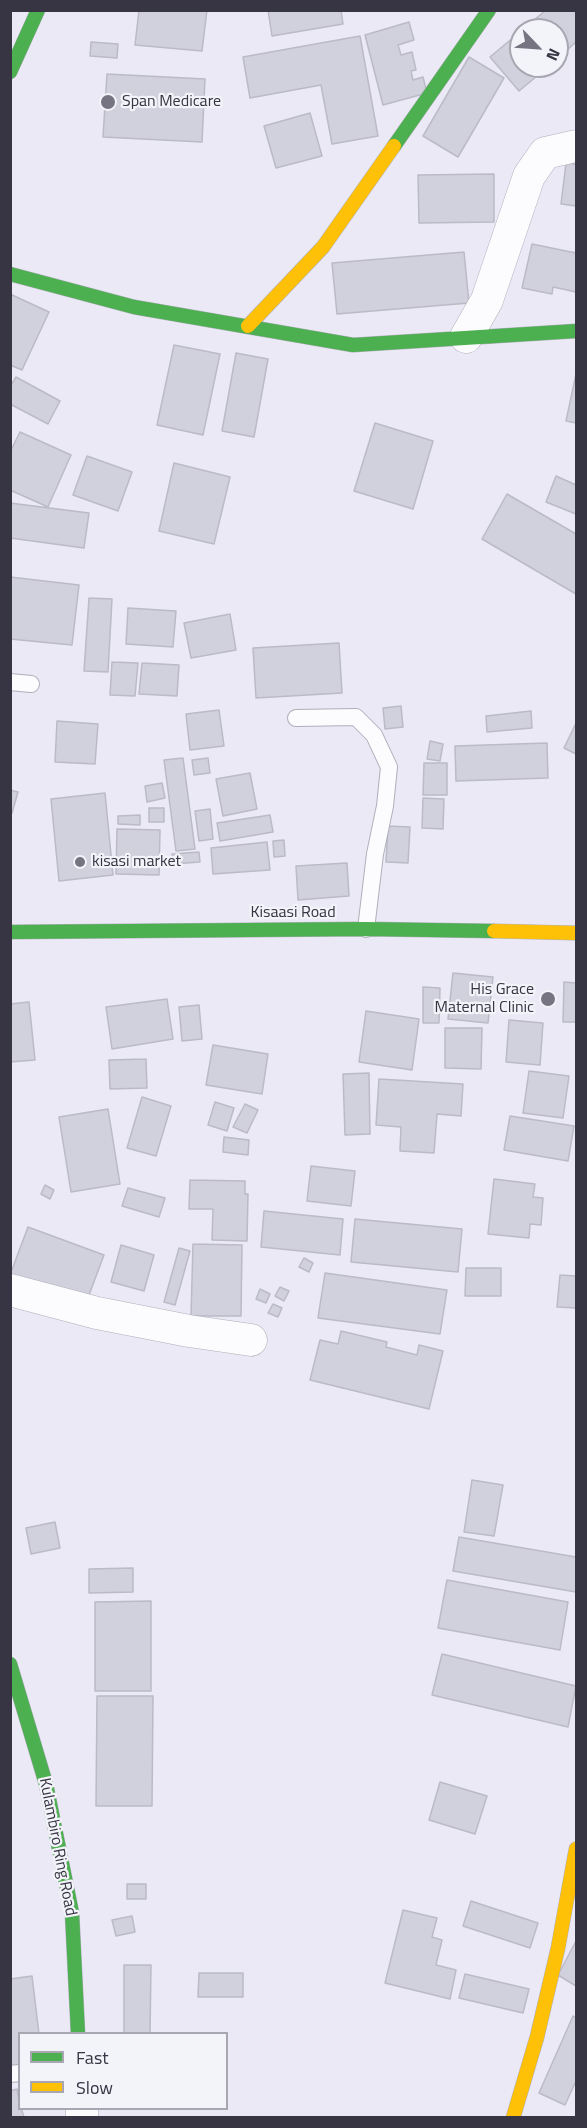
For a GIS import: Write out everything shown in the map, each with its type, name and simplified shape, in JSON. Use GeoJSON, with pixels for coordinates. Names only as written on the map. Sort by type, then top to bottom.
{"type":"FeatureCollection","features":[{"type":"Feature","properties":{"kind":"street"},"geometry":{"type":"LineString","coordinates":[[10,72],[38,10]]}},
{"type":"Feature","properties":{"kind":"street"},"geometry":{"type":"LineString","coordinates":[[248,326],[323,247],[489,10]]}},
{"type":"Feature","properties":{"kind":"street"},"geometry":{"type":"LineString","coordinates":[[466,337],[487,300],[529,176],[545,153],[576,146]]}},
{"type":"Feature","properties":{"kind":"street"},"geometry":{"type":"LineString","coordinates":[[10,274],[134,307],[353,345],[576,331]]}},
{"type":"Feature","properties":{"kind":"street","name":"Kisaasi Road"},"geometry":{"type":"LineString","coordinates":[[10,932],[366,929],[576,933]]}},
{"type":"Feature","properties":{"kind":"street"},"geometry":{"type":"LineString","coordinates":[[10,1290],[97,1314],[251,1340]]}},
{"type":"Feature","properties":{"kind":"street","name":"Kulambiro Ring Road"},"geometry":{"type":"LineString","coordinates":[[10,1664],[46,1784],[72,1913],[78,2032]]}},
{"type":"Feature","properties":{"kind":"street"},"geometry":{"type":"LineString","coordinates":[[513,2118],[537,2037],[558,1948],[576,1849]]}},
{"type":"Feature","properties":{"kind":"lane"},"geometry":{"type":"LineString","coordinates":[[10,682],[31,684]]}},
{"type":"Feature","properties":{"kind":"lane"},"geometry":{"type":"LineString","coordinates":[[296,718],[356,717],[374,735],[389,766],[366,929]]}},
{"type":"Feature","properties":{"kind":"building"},"geometry":{"type":"Polygon","coordinates":[[[139,10],[207,10],[202,51],[135,45],[139,10]]]}},
{"type":"Feature","properties":{"kind":"building"},"geometry":{"type":"Polygon","coordinates":[[[268,10],[341,10],[343,24],[272,36],[268,10]]]}},
{"type":"Feature","properties":{"kind":"building"},"geometry":{"type":"Polygon","coordinates":[[[546,10],[576,11],[576,42],[569,48],[569,18],[536,18],[546,10]]]}},
{"type":"Feature","properties":{"kind":"building"},"geometry":{"type":"Polygon","coordinates":[[[409,22],[414,40],[398,45],[401,55],[412,52],[416,70],[411,71],[413,80],[423,77],[427,93],[383,105],[365,35],[409,22]]]}},
{"type":"Feature","properties":{"kind":"building"},"geometry":{"type":"Polygon","coordinates":[[[360,36],[378,136],[332,144],[321,85],[250,98],[243,57],[360,36]]]}},
{"type":"Feature","properties":{"kind":"building"},"geometry":{"type":"Polygon","coordinates":[[[509,41],[509,78],[535,78],[519,91],[490,57],[509,41]]]}},
{"type":"Feature","properties":{"kind":"building"},"geometry":{"type":"Polygon","coordinates":[[[91,42],[118,44],[117,58],[90,56],[91,42]]]}},
{"type":"Feature","properties":{"kind":"building"},"geometry":{"type":"Polygon","coordinates":[[[469,57],[504,78],[458,157],[423,136],[469,57]]]}},
{"type":"Feature","properties":{"kind":"building"},"geometry":{"type":"Polygon","coordinates":[[[107,74],[205,79],[202,142],[103,137],[107,74]]]}},
{"type":"Feature","properties":{"kind":"building"},"geometry":{"type":"Polygon","coordinates":[[[310,113],[322,156],[276,168],[264,126],[310,113]]]}},
{"type":"Feature","properties":{"kind":"building"},"geometry":{"type":"Polygon","coordinates":[[[566,163],[576,164],[576,206],[561,204],[566,163]]]}},
{"type":"Feature","properties":{"kind":"building"},"geometry":{"type":"Polygon","coordinates":[[[494,174],[494,222],[419,223],[418,175],[494,174]]]}},
{"type":"Feature","properties":{"kind":"building"},"geometry":{"type":"Polygon","coordinates":[[[532,244],[576,253],[576,292],[553,287],[552,294],[522,288],[532,244]]]}},
{"type":"Feature","properties":{"kind":"building"},"geometry":{"type":"Polygon","coordinates":[[[464,252],[469,303],[337,314],[332,263],[464,252]]]}},
{"type":"Feature","properties":{"kind":"building"},"geometry":{"type":"Polygon","coordinates":[[[10,294],[49,312],[22,370],[10,365],[10,294]]]}},
{"type":"Feature","properties":{"kind":"building"},"geometry":{"type":"Polygon","coordinates":[[[174,345],[220,354],[203,435],[157,425],[174,345]]]}},
{"type":"Feature","properties":{"kind":"building"},"geometry":{"type":"Polygon","coordinates":[[[236,353],[268,359],[254,437],[222,431],[236,353]]]}},
{"type":"Feature","properties":{"kind":"building"},"geometry":{"type":"Polygon","coordinates":[[[576,374],[576,423],[566,421],[576,374]]]}},
{"type":"Feature","properties":{"kind":"building"},"geometry":{"type":"Polygon","coordinates":[[[16,377],[60,401],[48,424],[10,404],[10,387],[16,377]]]}},
{"type":"Feature","properties":{"kind":"building"},"geometry":{"type":"Polygon","coordinates":[[[375,423],[433,441],[413,509],[354,491],[375,423]]]}},
{"type":"Feature","properties":{"kind":"building"},"geometry":{"type":"Polygon","coordinates":[[[20,432],[71,455],[48,507],[10,490],[10,452],[20,432]]]}},
{"type":"Feature","properties":{"kind":"building"},"geometry":{"type":"Polygon","coordinates":[[[87,456],[132,472],[118,511],[73,495],[87,456]]]}},
{"type":"Feature","properties":{"kind":"building"},"geometry":{"type":"Polygon","coordinates":[[[174,463],[230,477],[214,544],[159,531],[174,463]]]}},
{"type":"Feature","properties":{"kind":"building"},"geometry":{"type":"Polygon","coordinates":[[[556,476],[576,485],[576,514],[546,502],[556,476]]]}},
{"type":"Feature","properties":{"kind":"building"},"geometry":{"type":"Polygon","coordinates":[[[507,494],[576,534],[576,594],[482,539],[507,494]]]}},
{"type":"Feature","properties":{"kind":"building"},"geometry":{"type":"Polygon","coordinates":[[[10,503],[89,513],[84,548],[10,538],[10,503]]]}},
{"type":"Feature","properties":{"kind":"building"},"geometry":{"type":"Polygon","coordinates":[[[10,577],[79,585],[72,645],[10,639],[10,577]]]}},
{"type":"Feature","properties":{"kind":"building"},"geometry":{"type":"Polygon","coordinates":[[[89,598],[112,599],[108,672],[84,671],[89,598]]]}},
{"type":"Feature","properties":{"kind":"building"},"geometry":{"type":"Polygon","coordinates":[[[128,608],[176,611],[173,647],[126,644],[128,608]]]}},
{"type":"Feature","properties":{"kind":"building"},"geometry":{"type":"Polygon","coordinates":[[[230,614],[236,650],[191,658],[184,623],[230,614]]]}},
{"type":"Feature","properties":{"kind":"building"},"geometry":{"type":"Polygon","coordinates":[[[339,643],[342,693],[256,698],[253,648],[339,643]]]}},
{"type":"Feature","properties":{"kind":"building"},"geometry":{"type":"Polygon","coordinates":[[[112,662],[138,663],[135,696],[110,695],[112,662]]]}},
{"type":"Feature","properties":{"kind":"building"},"geometry":{"type":"Polygon","coordinates":[[[142,663],[179,665],[177,696],[139,694],[142,663]]]}},
{"type":"Feature","properties":{"kind":"building"},"geometry":{"type":"Polygon","coordinates":[[[401,706],[403,727],[385,729],[383,708],[401,706]]]}},
{"type":"Feature","properties":{"kind":"building"},"geometry":{"type":"Polygon","coordinates":[[[219,710],[224,746],[190,750],[186,714],[219,710]]]}},
{"type":"Feature","properties":{"kind":"building"},"geometry":{"type":"Polygon","coordinates":[[[531,711],[532,728],[487,732],[486,716],[531,711]]]}},
{"type":"Feature","properties":{"kind":"building"},"geometry":{"type":"Polygon","coordinates":[[[57,721],[98,724],[95,764],[55,762],[57,721]]]}},
{"type":"Feature","properties":{"kind":"building"},"geometry":{"type":"Polygon","coordinates":[[[576,723],[576,754],[564,748],[576,723]]]}},
{"type":"Feature","properties":{"kind":"building"},"geometry":{"type":"Polygon","coordinates":[[[430,741],[443,744],[440,761],[427,759],[430,741]]]}},
{"type":"Feature","properties":{"kind":"building"},"geometry":{"type":"Polygon","coordinates":[[[547,743],[548,778],[456,781],[455,746],[547,743]]]}},
{"type":"Feature","properties":{"kind":"building"},"geometry":{"type":"Polygon","coordinates":[[[183,758],[195,849],[176,851],[164,760],[183,758]]]}},
{"type":"Feature","properties":{"kind":"building"},"geometry":{"type":"Polygon","coordinates":[[[208,758],[210,773],[194,775],[192,760],[208,758]]]}},
{"type":"Feature","properties":{"kind":"building"},"geometry":{"type":"Polygon","coordinates":[[[424,763],[447,763],[447,795],[423,795],[424,763]]]}},
{"type":"Feature","properties":{"kind":"building"},"geometry":{"type":"Polygon","coordinates":[[[250,773],[257,809],[223,816],[216,779],[250,773]]]}},
{"type":"Feature","properties":{"kind":"building"},"geometry":{"type":"Polygon","coordinates":[[[162,783],[165,798],[147,802],[145,786],[162,783]]]}},
{"type":"Feature","properties":{"kind":"building"},"geometry":{"type":"Polygon","coordinates":[[[10,790],[18,792],[12,813],[10,812],[10,790]]]}},
{"type":"Feature","properties":{"kind":"building"},"geometry":{"type":"Polygon","coordinates":[[[105,793],[113,875],[59,881],[51,799],[105,793]]]}},
{"type":"Feature","properties":{"kind":"building"},"geometry":{"type":"Polygon","coordinates":[[[423,798],[444,799],[443,829],[422,828],[423,798]]]}},
{"type":"Feature","properties":{"kind":"building"},"geometry":{"type":"Polygon","coordinates":[[[149,808],[164,808],[164,822],[149,822],[149,808]]]}},
{"type":"Feature","properties":{"kind":"building"},"geometry":{"type":"Polygon","coordinates":[[[210,809],[213,839],[199,841],[195,811],[210,809]]]}},
{"type":"Feature","properties":{"kind":"building"},"geometry":{"type":"Polygon","coordinates":[[[140,815],[140,825],[118,824],[118,816],[140,815]]]}},
{"type":"Feature","properties":{"kind":"building"},"geometry":{"type":"Polygon","coordinates":[[[270,815],[273,832],[220,841],[217,823],[270,815]]]}},
{"type":"Feature","properties":{"kind":"building"},"geometry":{"type":"Polygon","coordinates":[[[388,826],[410,827],[408,863],[386,862],[388,826]]]}},
{"type":"Feature","properties":{"kind":"building"},"geometry":{"type":"Polygon","coordinates":[[[117,829],[160,830],[159,875],[116,874],[117,829]]]}},
{"type":"Feature","properties":{"kind":"building"},"geometry":{"type":"Polygon","coordinates":[[[284,840],[285,856],[274,857],[273,841],[284,840]]]}},
{"type":"Feature","properties":{"kind":"building"},"geometry":{"type":"Polygon","coordinates":[[[267,842],[270,870],[213,874],[211,848],[267,842]]]}},
{"type":"Feature","properties":{"kind":"building"},"geometry":{"type":"Polygon","coordinates":[[[199,852],[200,862],[173,864],[172,854],[199,852]]]}},
{"type":"Feature","properties":{"kind":"building"},"geometry":{"type":"Polygon","coordinates":[[[347,863],[349,896],[298,900],[296,866],[347,863]]]}},
{"type":"Feature","properties":{"kind":"building"},"geometry":{"type":"Polygon","coordinates":[[[453,973],[493,977],[488,1023],[448,1019],[453,973]]]}},
{"type":"Feature","properties":{"kind":"building"},"geometry":{"type":"Polygon","coordinates":[[[564,982],[576,983],[576,1022],[563,1022],[564,982]]]}},
{"type":"Feature","properties":{"kind":"building"},"geometry":{"type":"Polygon","coordinates":[[[423,987],[440,988],[439,1023],[423,1023],[423,987]]]}},
{"type":"Feature","properties":{"kind":"building"},"geometry":{"type":"Polygon","coordinates":[[[167,999],[173,1039],[112,1049],[106,1007],[167,999]]]}},
{"type":"Feature","properties":{"kind":"building"},"geometry":{"type":"Polygon","coordinates":[[[29,1002],[35,1060],[10,1062],[10,1004],[29,1002]]]}},
{"type":"Feature","properties":{"kind":"building"},"geometry":{"type":"Polygon","coordinates":[[[199,1005],[202,1039],[182,1041],[179,1007],[199,1005]]]}},
{"type":"Feature","properties":{"kind":"building"},"geometry":{"type":"Polygon","coordinates":[[[366,1011],[419,1019],[412,1070],[359,1062],[366,1011]]]}},
{"type":"Feature","properties":{"kind":"building"},"geometry":{"type":"Polygon","coordinates":[[[509,1020],[543,1023],[540,1065],[506,1062],[509,1020]]]}},
{"type":"Feature","properties":{"kind":"building"},"geometry":{"type":"Polygon","coordinates":[[[445,1028],[482,1028],[481,1069],[445,1068],[445,1028]]]}},
{"type":"Feature","properties":{"kind":"building"},"geometry":{"type":"Polygon","coordinates":[[[213,1045],[268,1054],[262,1094],[206,1085],[213,1045]]]}},
{"type":"Feature","properties":{"kind":"building"},"geometry":{"type":"Polygon","coordinates":[[[146,1059],[147,1088],[110,1089],[109,1060],[146,1059]]]}},
{"type":"Feature","properties":{"kind":"building"},"geometry":{"type":"Polygon","coordinates":[[[529,1071],[569,1076],[563,1118],[523,1113],[529,1071]]]}},
{"type":"Feature","properties":{"kind":"building"},"geometry":{"type":"Polygon","coordinates":[[[369,1073],[370,1134],[345,1135],[343,1074],[369,1073]]]}},
{"type":"Feature","properties":{"kind":"building"},"geometry":{"type":"Polygon","coordinates":[[[379,1079],[463,1084],[461,1116],[437,1114],[434,1153],[400,1151],[401,1127],[376,1125],[379,1079]]]}},
{"type":"Feature","properties":{"kind":"building"},"geometry":{"type":"Polygon","coordinates":[[[142,1097],[171,1106],[156,1156],[127,1148],[142,1097]]]}},
{"type":"Feature","properties":{"kind":"building"},"geometry":{"type":"Polygon","coordinates":[[[215,1102],[234,1108],[227,1131],[208,1125],[215,1102]]]}},
{"type":"Feature","properties":{"kind":"building"},"geometry":{"type":"Polygon","coordinates":[[[245,1104],[258,1110],[247,1133],[233,1127],[245,1104]]]}},
{"type":"Feature","properties":{"kind":"building"},"geometry":{"type":"Polygon","coordinates":[[[108,1109],[120,1184],[71,1192],[59,1117],[108,1109]]]}},
{"type":"Feature","properties":{"kind":"building"},"geometry":{"type":"Polygon","coordinates":[[[510,1116],[574,1126],[568,1161],[504,1150],[510,1116]]]}},
{"type":"Feature","properties":{"kind":"building"},"geometry":{"type":"Polygon","coordinates":[[[224,1137],[249,1140],[248,1155],[223,1152],[224,1137]]]}},
{"type":"Feature","properties":{"kind":"building"},"geometry":{"type":"Polygon","coordinates":[[[311,1166],[355,1171],[351,1206],[307,1201],[311,1166]]]}},
{"type":"Feature","properties":{"kind":"building"},"geometry":{"type":"Polygon","coordinates":[[[494,1179],[535,1184],[533,1197],[543,1198],[541,1225],[530,1224],[529,1238],[488,1234],[494,1179]]]}},
{"type":"Feature","properties":{"kind":"building"},"geometry":{"type":"Polygon","coordinates":[[[190,1180],[245,1181],[245,1194],[248,1194],[247,1241],[212,1240],[213,1209],[189,1209],[190,1180]]]}},
{"type":"Feature","properties":{"kind":"building"},"geometry":{"type":"Polygon","coordinates":[[[45,1185],[54,1190],[50,1199],[41,1194],[45,1185]]]}},
{"type":"Feature","properties":{"kind":"building"},"geometry":{"type":"Polygon","coordinates":[[[128,1188],[165,1198],[159,1217],[122,1206],[128,1188]]]}},
{"type":"Feature","properties":{"kind":"building"},"geometry":{"type":"Polygon","coordinates":[[[264,1211],[343,1219],[340,1255],[261,1247],[264,1211]]]}},
{"type":"Feature","properties":{"kind":"building"},"geometry":{"type":"Polygon","coordinates":[[[355,1219],[462,1229],[458,1272],[351,1262],[355,1219]]]}},
{"type":"Feature","properties":{"kind":"building"},"geometry":{"type":"Polygon","coordinates":[[[28,1227],[104,1255],[86,1303],[10,1275],[28,1227]]]}},
{"type":"Feature","properties":{"kind":"building"},"geometry":{"type":"Polygon","coordinates":[[[193,1244],[242,1245],[241,1316],[191,1316],[193,1244]]]}},
{"type":"Feature","properties":{"kind":"building"},"geometry":{"type":"Polygon","coordinates":[[[121,1245],[154,1255],[144,1291],[111,1282],[121,1245]]]}},
{"type":"Feature","properties":{"kind":"building"},"geometry":{"type":"Polygon","coordinates":[[[179,1248],[190,1251],[175,1305],[164,1302],[179,1248]]]}},
{"type":"Feature","properties":{"kind":"building"},"geometry":{"type":"Polygon","coordinates":[[[304,1258],[313,1263],[309,1272],[299,1267],[304,1258]]]}},
{"type":"Feature","properties":{"kind":"building"},"geometry":{"type":"Polygon","coordinates":[[[466,1268],[501,1268],[501,1296],[465,1296],[466,1268]]]}},
{"type":"Feature","properties":{"kind":"building"},"geometry":{"type":"Polygon","coordinates":[[[325,1273],[447,1290],[440,1334],[318,1318],[325,1273]]]}},
{"type":"Feature","properties":{"kind":"building"},"geometry":{"type":"Polygon","coordinates":[[[560,1275],[576,1276],[576,1308],[557,1307],[560,1275]]]}},
{"type":"Feature","properties":{"kind":"building"},"geometry":{"type":"Polygon","coordinates":[[[280,1287],[289,1291],[284,1301],[275,1296],[280,1287]]]}},
{"type":"Feature","properties":{"kind":"building"},"geometry":{"type":"Polygon","coordinates":[[[260,1289],[270,1294],[266,1303],[256,1299],[260,1289]]]}},
{"type":"Feature","properties":{"kind":"building"},"geometry":{"type":"Polygon","coordinates":[[[273,1304],[282,1308],[278,1317],[268,1313],[273,1304]]]}},
{"type":"Feature","properties":{"kind":"building"},"geometry":{"type":"Polygon","coordinates":[[[341,1331],[387,1342],[386,1347],[417,1355],[419,1345],[443,1351],[429,1409],[310,1380],[320,1340],[338,1344],[341,1331]]]}},
{"type":"Feature","properties":{"kind":"building"},"geometry":{"type":"Polygon","coordinates":[[[472,1480],[503,1485],[494,1536],[464,1532],[472,1480]]]}},
{"type":"Feature","properties":{"kind":"building"},"geometry":{"type":"Polygon","coordinates":[[[55,1522],[60,1548],[31,1554],[26,1528],[55,1522]]]}},
{"type":"Feature","properties":{"kind":"building"},"geometry":{"type":"Polygon","coordinates":[[[459,1537],[576,1557],[576,1592],[453,1571],[459,1537]]]}},
{"type":"Feature","properties":{"kind":"building"},"geometry":{"type":"Polygon","coordinates":[[[133,1568],[133,1592],[89,1593],[89,1569],[133,1568]]]}},
{"type":"Feature","properties":{"kind":"building"},"geometry":{"type":"Polygon","coordinates":[[[447,1580],[568,1602],[560,1650],[438,1628],[447,1580]]]}},
{"type":"Feature","properties":{"kind":"building"},"geometry":{"type":"Polygon","coordinates":[[[151,1601],[151,1691],[95,1691],[95,1602],[151,1601]]]}},
{"type":"Feature","properties":{"kind":"building"},"geometry":{"type":"Polygon","coordinates":[[[442,1654],[576,1686],[568,1727],[432,1695],[442,1654]]]}},
{"type":"Feature","properties":{"kind":"building"},"geometry":{"type":"Polygon","coordinates":[[[97,1696],[153,1696],[152,1806],[96,1806],[97,1696]]]}},
{"type":"Feature","properties":{"kind":"building"},"geometry":{"type":"Polygon","coordinates":[[[440,1782],[487,1796],[475,1834],[429,1820],[440,1782]]]}},
{"type":"Feature","properties":{"kind":"building"},"geometry":{"type":"Polygon","coordinates":[[[127,1884],[146,1884],[146,1899],[127,1899],[127,1884]]]}},
{"type":"Feature","properties":{"kind":"building"},"geometry":{"type":"Polygon","coordinates":[[[471,1901],[538,1923],[530,1948],[463,1926],[471,1901]]]}},
{"type":"Feature","properties":{"kind":"building"},"geometry":{"type":"Polygon","coordinates":[[[403,1910],[437,1918],[432,1937],[442,1940],[436,1965],[456,1970],[450,1999],[385,1983],[403,1910]]]}},
{"type":"Feature","properties":{"kind":"building"},"geometry":{"type":"Polygon","coordinates":[[[132,1916],[135,1932],[116,1936],[112,1920],[132,1916]]]}},
{"type":"Feature","properties":{"kind":"building"},"geometry":{"type":"Polygon","coordinates":[[[576,1941],[576,1986],[558,1975],[576,1941]]]}},
{"type":"Feature","properties":{"kind":"building"},"geometry":{"type":"Polygon","coordinates":[[[124,1965],[151,1965],[150,2032],[124,2032],[124,1965]]]}},
{"type":"Feature","properties":{"kind":"building"},"geometry":{"type":"Polygon","coordinates":[[[199,1973],[243,1973],[243,1997],[198,1997],[199,1973]]]}},
{"type":"Feature","properties":{"kind":"building"},"geometry":{"type":"Polygon","coordinates":[[[465,1974],[529,1989],[523,2013],[459,1998],[465,1974]]]}},
{"type":"Feature","properties":{"kind":"building"},"geometry":{"type":"Polygon","coordinates":[[[32,1976],[39,2032],[18,2032],[18,2066],[10,2067],[10,1979],[32,1976]]]}},
{"type":"Feature","properties":{"kind":"building"},"geometry":{"type":"Polygon","coordinates":[[[573,2016],[576,2018],[576,2081],[565,2105],[539,2093],[573,2016]]]}},
{"type":"Feature","properties":{"kind":"building"},"geometry":{"type":"Polygon","coordinates":[[[17,2089],[18,2110],[22,2110],[24,2117],[10,2118],[10,2091],[17,2089]]]}},
{"type":"Feature","properties":{"kind":"traffic: fast"},"geometry":{"type":"LineString","coordinates":[[10,72],[38,10]]}},
{"type":"Feature","properties":{"kind":"traffic: fast"},"geometry":{"type":"LineString","coordinates":[[394,146],[489,10]]}},
{"type":"Feature","properties":{"kind":"traffic: fast"},"geometry":{"type":"LineString","coordinates":[[10,274],[134,307],[353,345],[576,331]]}},
{"type":"Feature","properties":{"kind":"traffic: fast"},"geometry":{"type":"LineString","coordinates":[[10,932],[366,929],[494,931]]}},
{"type":"Feature","properties":{"kind":"traffic: fast"},"geometry":{"type":"LineString","coordinates":[[10,1664],[46,1784],[72,1913],[78,2032]]}},
{"type":"Feature","properties":{"kind":"traffic: slow"},"geometry":{"type":"LineString","coordinates":[[248,326],[323,247],[394,146]]}},
{"type":"Feature","properties":{"kind":"traffic: slow"},"geometry":{"type":"LineString","coordinates":[[494,931],[576,933]]}},
{"type":"Feature","properties":{"kind":"traffic: slow"},"geometry":{"type":"LineString","coordinates":[[513,2118],[537,2037],[558,1948],[576,1849]]}},
{"type":"Feature","properties":{"kind":"place","name":"Span Medicare"},"geometry":{"type":"Point","coordinates":[108,102]}},
{"type":"Feature","properties":{"kind":"place","name":"kisasi market"},"geometry":{"type":"Point","coordinates":[80,862]}},
{"type":"Feature","properties":{"kind":"place","name":"His Grace Maternal Clinic"},"geometry":{"type":"Point","coordinates":[548,999]}}]}
